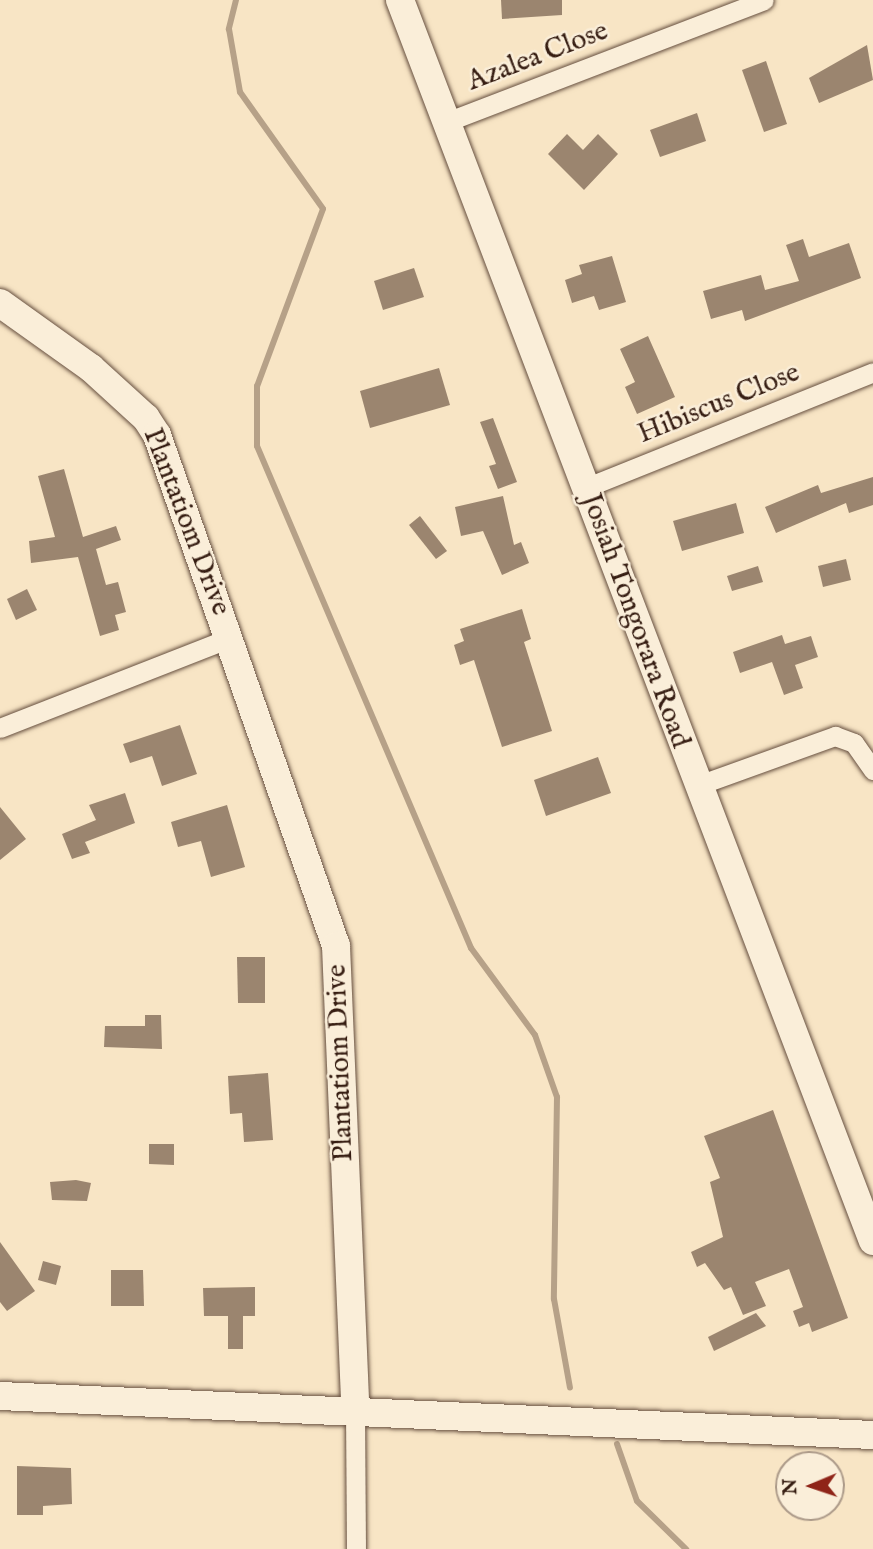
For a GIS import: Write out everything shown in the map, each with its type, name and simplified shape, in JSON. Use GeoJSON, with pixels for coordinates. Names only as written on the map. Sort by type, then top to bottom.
{"type":"FeatureCollection","features":[{"type":"Feature","properties":{"kind":"street","name":"Josiah Tongorara Road"},"geometry":{"type":"LineString","coordinates":[[400,0],[449,121],[696,786],[865,1196],[873,1241]]}},
{"type":"Feature","properties":{"kind":"street","name":"Azalea Close"},"geometry":{"type":"LineString","coordinates":[[449,121],[764,0]]}},
{"type":"Feature","properties":{"kind":"street","name":"Plantatiom Drive"},"geometry":{"type":"LineString","coordinates":[[0,303],[91,368],[146,418],[230,638],[336,946],[355,1408]]}},
{"type":"Feature","properties":{"kind":"street","name":"Hibiscus Close"},"geometry":{"type":"LineString","coordinates":[[585,488],[873,372]]}},
{"type":"Feature","properties":{"kind":"street"},"geometry":{"type":"LineString","coordinates":[[0,728],[230,638]]}},
{"type":"Feature","properties":{"kind":"street"},"geometry":{"type":"LineString","coordinates":[[696,786],[835,736],[854,743],[873,770]]}},
{"type":"Feature","properties":{"kind":"street"},"geometry":{"type":"LineString","coordinates":[[0,1396],[355,1408],[873,1435]]}},
{"type":"Feature","properties":{"kind":"street"},"geometry":{"type":"LineString","coordinates":[[355,1408],[356,1549]]}},
{"type":"Feature","properties":{"kind":"building"},"geometry":{"type":"Polygon","coordinates":[[[501,0],[562,0],[562,15],[502,19],[501,0]]]}},
{"type":"Feature","properties":{"kind":"building"},"geometry":{"type":"Polygon","coordinates":[[[867,45],[873,80],[819,103],[809,78],[867,45]]]}},
{"type":"Feature","properties":{"kind":"building"},"geometry":{"type":"Polygon","coordinates":[[[766,61],[787,124],[764,132],[742,70],[766,61]]]}},
{"type":"Feature","properties":{"kind":"building"},"geometry":{"type":"Polygon","coordinates":[[[697,113],[706,141],[660,157],[650,130],[697,113]]]}},
{"type":"Feature","properties":{"kind":"building"},"geometry":{"type":"Polygon","coordinates":[[[567,134],[583,150],[598,134],[618,154],[584,190],[548,154],[567,134]]]}},
{"type":"Feature","properties":{"kind":"building"},"geometry":{"type":"Polygon","coordinates":[[[803,239],[809,257],[849,243],[861,278],[745,321],[742,310],[711,319],[703,291],[761,275],[765,290],[799,281],[786,245],[803,239]]]}},
{"type":"Feature","properties":{"kind":"building"},"geometry":{"type":"Polygon","coordinates":[[[612,256],[626,302],[599,310],[594,296],[572,303],[565,280],[582,274],[579,265],[612,256]]]}},
{"type":"Feature","properties":{"kind":"building"},"geometry":{"type":"Polygon","coordinates":[[[414,268],[424,297],[383,310],[374,281],[414,268]]]}},
{"type":"Feature","properties":{"kind":"building"},"geometry":{"type":"Polygon","coordinates":[[[648,336],[675,397],[637,414],[625,387],[635,382],[620,349],[648,336]]]}},
{"type":"Feature","properties":{"kind":"building"},"geometry":{"type":"Polygon","coordinates":[[[439,368],[450,405],[370,428],[360,391],[439,368]]]}},
{"type":"Feature","properties":{"kind":"building"},"geometry":{"type":"Polygon","coordinates":[[[493,418],[517,482],[498,489],[489,466],[496,464],[480,422],[493,418]]]}},
{"type":"Feature","properties":{"kind":"building"},"geometry":{"type":"Polygon","coordinates":[[[64,469],[83,537],[116,526],[121,540],[96,549],[106,585],[118,582],[126,612],[115,615],[119,630],[100,636],[78,557],[31,563],[29,541],[55,537],[38,476],[64,469]]]}},
{"type":"Feature","properties":{"kind":"building"},"geometry":{"type":"Polygon","coordinates":[[[873,477],[873,505],[849,513],[846,503],[776,533],[765,507],[818,485],[821,493],[873,477]]]}},
{"type":"Feature","properties":{"kind":"building"},"geometry":{"type":"Polygon","coordinates":[[[503,496],[514,545],[521,542],[529,563],[502,575],[483,531],[461,536],[455,507],[503,496]]]}},
{"type":"Feature","properties":{"kind":"building"},"geometry":{"type":"Polygon","coordinates":[[[736,503],[744,533],[682,551],[673,521],[736,503]]]}},
{"type":"Feature","properties":{"kind":"building"},"geometry":{"type":"Polygon","coordinates":[[[420,516],[447,551],[436,559],[409,525],[420,516]]]}},
{"type":"Feature","properties":{"kind":"building"},"geometry":{"type":"Polygon","coordinates":[[[846,559],[851,580],[823,587],[818,566],[846,559]]]}},
{"type":"Feature","properties":{"kind":"building"},"geometry":{"type":"Polygon","coordinates":[[[758,566],[763,582],[732,591],[727,576],[758,566]]]}},
{"type":"Feature","properties":{"kind":"building"},"geometry":{"type":"Polygon","coordinates":[[[27,589],[37,610],[16,620],[7,599],[27,589]]]}},
{"type":"Feature","properties":{"kind":"building"},"geometry":{"type":"Polygon","coordinates":[[[522,609],[531,639],[524,642],[552,731],[502,747],[474,660],[460,665],[454,645],[464,641],[460,629],[522,609]]]}},
{"type":"Feature","properties":{"kind":"building"},"geometry":{"type":"Polygon","coordinates":[[[782,635],[785,644],[811,636],[818,657],[795,665],[803,688],[784,695],[772,662],[740,673],[733,652],[782,635]]]}},
{"type":"Feature","properties":{"kind":"building"},"geometry":{"type":"Polygon","coordinates":[[[180,725],[197,774],[162,786],[152,756],[130,763],[123,744],[180,725]]]}},
{"type":"Feature","properties":{"kind":"building"},"geometry":{"type":"Polygon","coordinates":[[[598,757],[611,793],[546,816],[534,780],[598,757]]]}},
{"type":"Feature","properties":{"kind":"building"},"geometry":{"type":"Polygon","coordinates":[[[125,793],[135,823],[85,842],[90,853],[72,859],[62,834],[96,820],[89,805],[125,793]]]}},
{"type":"Feature","properties":{"kind":"building"},"geometry":{"type":"Polygon","coordinates":[[[227,805],[245,867],[211,877],[201,841],[178,847],[171,822],[227,805]]]}},
{"type":"Feature","properties":{"kind":"building"},"geometry":{"type":"Polygon","coordinates":[[[0,807],[26,839],[0,860],[0,807]]]}},
{"type":"Feature","properties":{"kind":"building"},"geometry":{"type":"Polygon","coordinates":[[[237,957],[265,957],[265,1003],[238,1003],[237,957]]]}},
{"type":"Feature","properties":{"kind":"building"},"geometry":{"type":"Polygon","coordinates":[[[145,1015],[161,1015],[162,1049],[104,1047],[105,1026],[145,1026],[145,1015]]]}},
{"type":"Feature","properties":{"kind":"building"},"geometry":{"type":"Polygon","coordinates":[[[268,1073],[273,1140],[244,1142],[242,1113],[230,1114],[228,1076],[268,1073]]]}},
{"type":"Feature","properties":{"kind":"building"},"geometry":{"type":"Polygon","coordinates":[[[773,1110],[848,1318],[812,1332],[809,1323],[799,1327],[793,1311],[803,1307],[789,1269],[755,1282],[766,1306],[743,1315],[731,1287],[724,1290],[705,1263],[697,1267],[691,1252],[723,1237],[710,1182],[720,1178],[704,1136],[773,1110]]]}},
{"type":"Feature","properties":{"kind":"building"},"geometry":{"type":"Polygon","coordinates":[[[149,1144],[174,1144],[174,1165],[149,1164],[149,1144]]]}},
{"type":"Feature","properties":{"kind":"building"},"geometry":{"type":"Polygon","coordinates":[[[76,1180],[91,1183],[87,1201],[52,1200],[50,1182],[76,1180]]]}},
{"type":"Feature","properties":{"kind":"building"},"geometry":{"type":"Polygon","coordinates":[[[0,1242],[35,1291],[7,1311],[0,1302],[0,1242]]]}},
{"type":"Feature","properties":{"kind":"building"},"geometry":{"type":"Polygon","coordinates":[[[43,1261],[61,1266],[56,1285],[38,1280],[43,1261]]]}},
{"type":"Feature","properties":{"kind":"building"},"geometry":{"type":"Polygon","coordinates":[[[111,1270],[143,1270],[144,1306],[111,1306],[111,1270]]]}},
{"type":"Feature","properties":{"kind":"building"},"geometry":{"type":"Polygon","coordinates":[[[255,1287],[255,1316],[243,1316],[243,1349],[228,1349],[228,1316],[204,1316],[203,1288],[255,1287]]]}},
{"type":"Feature","properties":{"kind":"building"},"geometry":{"type":"Polygon","coordinates":[[[756,1313],[766,1326],[714,1351],[708,1337],[756,1313]]]}},
{"type":"Feature","properties":{"kind":"building"},"geometry":{"type":"Polygon","coordinates":[[[17,1466],[71,1468],[72,1504],[43,1506],[43,1515],[17,1515],[17,1466]]]}},
{"type":"Feature","properties":{"kind":"waterway"},"geometry":{"type":"LineString","coordinates":[[236,0],[229,29],[240,92],[323,209],[257,386],[257,446],[471,948],[535,1035],[557,1097],[554,1299],[570,1388]]}},
{"type":"Feature","properties":{"kind":"waterway"},"geometry":{"type":"LineString","coordinates":[[617,1444],[637,1501],[686,1549]]}}]}
